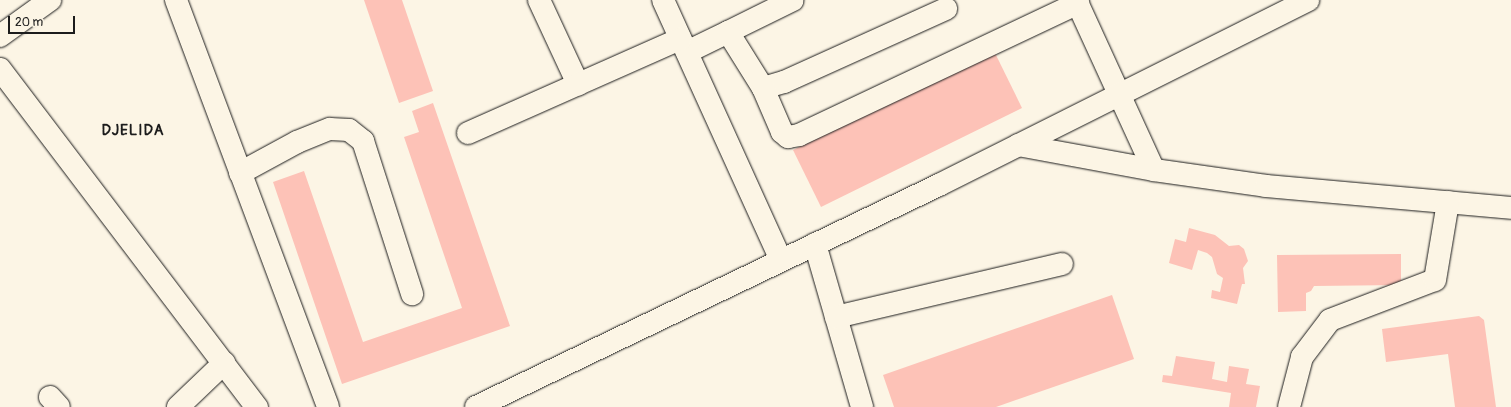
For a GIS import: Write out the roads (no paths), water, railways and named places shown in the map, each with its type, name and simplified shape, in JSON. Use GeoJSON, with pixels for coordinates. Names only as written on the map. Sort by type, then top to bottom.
{"type":"FeatureCollection","features":[{"type":"Feature","properties":{"kind":"street"},"geometry":{"type":"LineString","coordinates":[[0,36],[50,0]]}},
{"type":"Feature","properties":{"kind":"street"},"geometry":{"type":"LineString","coordinates":[[176,0],[328,407]]}},
{"type":"Feature","properties":{"kind":"street"},"geometry":{"type":"LineString","coordinates":[[540,0],[578,84]]}},
{"type":"Feature","properties":{"kind":"street"},"geometry":{"type":"LineString","coordinates":[[663,0],[781,260]]}},
{"type":"Feature","properties":{"kind":"street"},"geometry":{"type":"LineString","coordinates":[[468,133],[578,84],[683,46],[728,32],[793,0]]}},
{"type":"Feature","properties":{"kind":"street"},"geometry":{"type":"LineString","coordinates":[[476,407],[1018,145],[1308,0]]}},
{"type":"Feature","properties":{"kind":"street"},"geometry":{"type":"LineString","coordinates":[[728,32],[763,88],[782,132],[788,138],[799,135],[1077,2],[1121,94],[1154,170]]}},
{"type":"Feature","properties":{"kind":"street"},"geometry":{"type":"LineString","coordinates":[[763,88],[784,82],[946,9]]}},
{"type":"Feature","properties":{"kind":"street"},"geometry":{"type":"LineString","coordinates":[[0,69],[257,407]]}},
{"type":"Feature","properties":{"kind":"street"},"geometry":{"type":"LineString","coordinates":[[240,173],[297,142],[330,129],[349,130],[363,141],[412,294]]}},
{"type":"Feature","properties":{"kind":"street"},"geometry":{"type":"LineString","coordinates":[[1018,145],[1154,170],[1266,186],[1511,208]]}},
{"type":"Feature","properties":{"kind":"street"},"geometry":{"type":"LineString","coordinates":[[1289,407],[1302,357],[1330,320],[1435,280],[1448,202]]}},
{"type":"Feature","properties":{"kind":"street"},"geometry":{"type":"LineString","coordinates":[[815,244],[862,407]]}},
{"type":"Feature","properties":{"kind":"street"},"geometry":{"type":"LineString","coordinates":[[836,317],[1062,264]]}},
{"type":"Feature","properties":{"kind":"street"},"geometry":{"type":"LineString","coordinates":[[178,407],[224,363]]}},
{"type":"Feature","properties":{"kind":"district","name":"DJELIDA"},"geometry":{"type":"Point","coordinates":[133,131]}}]}
